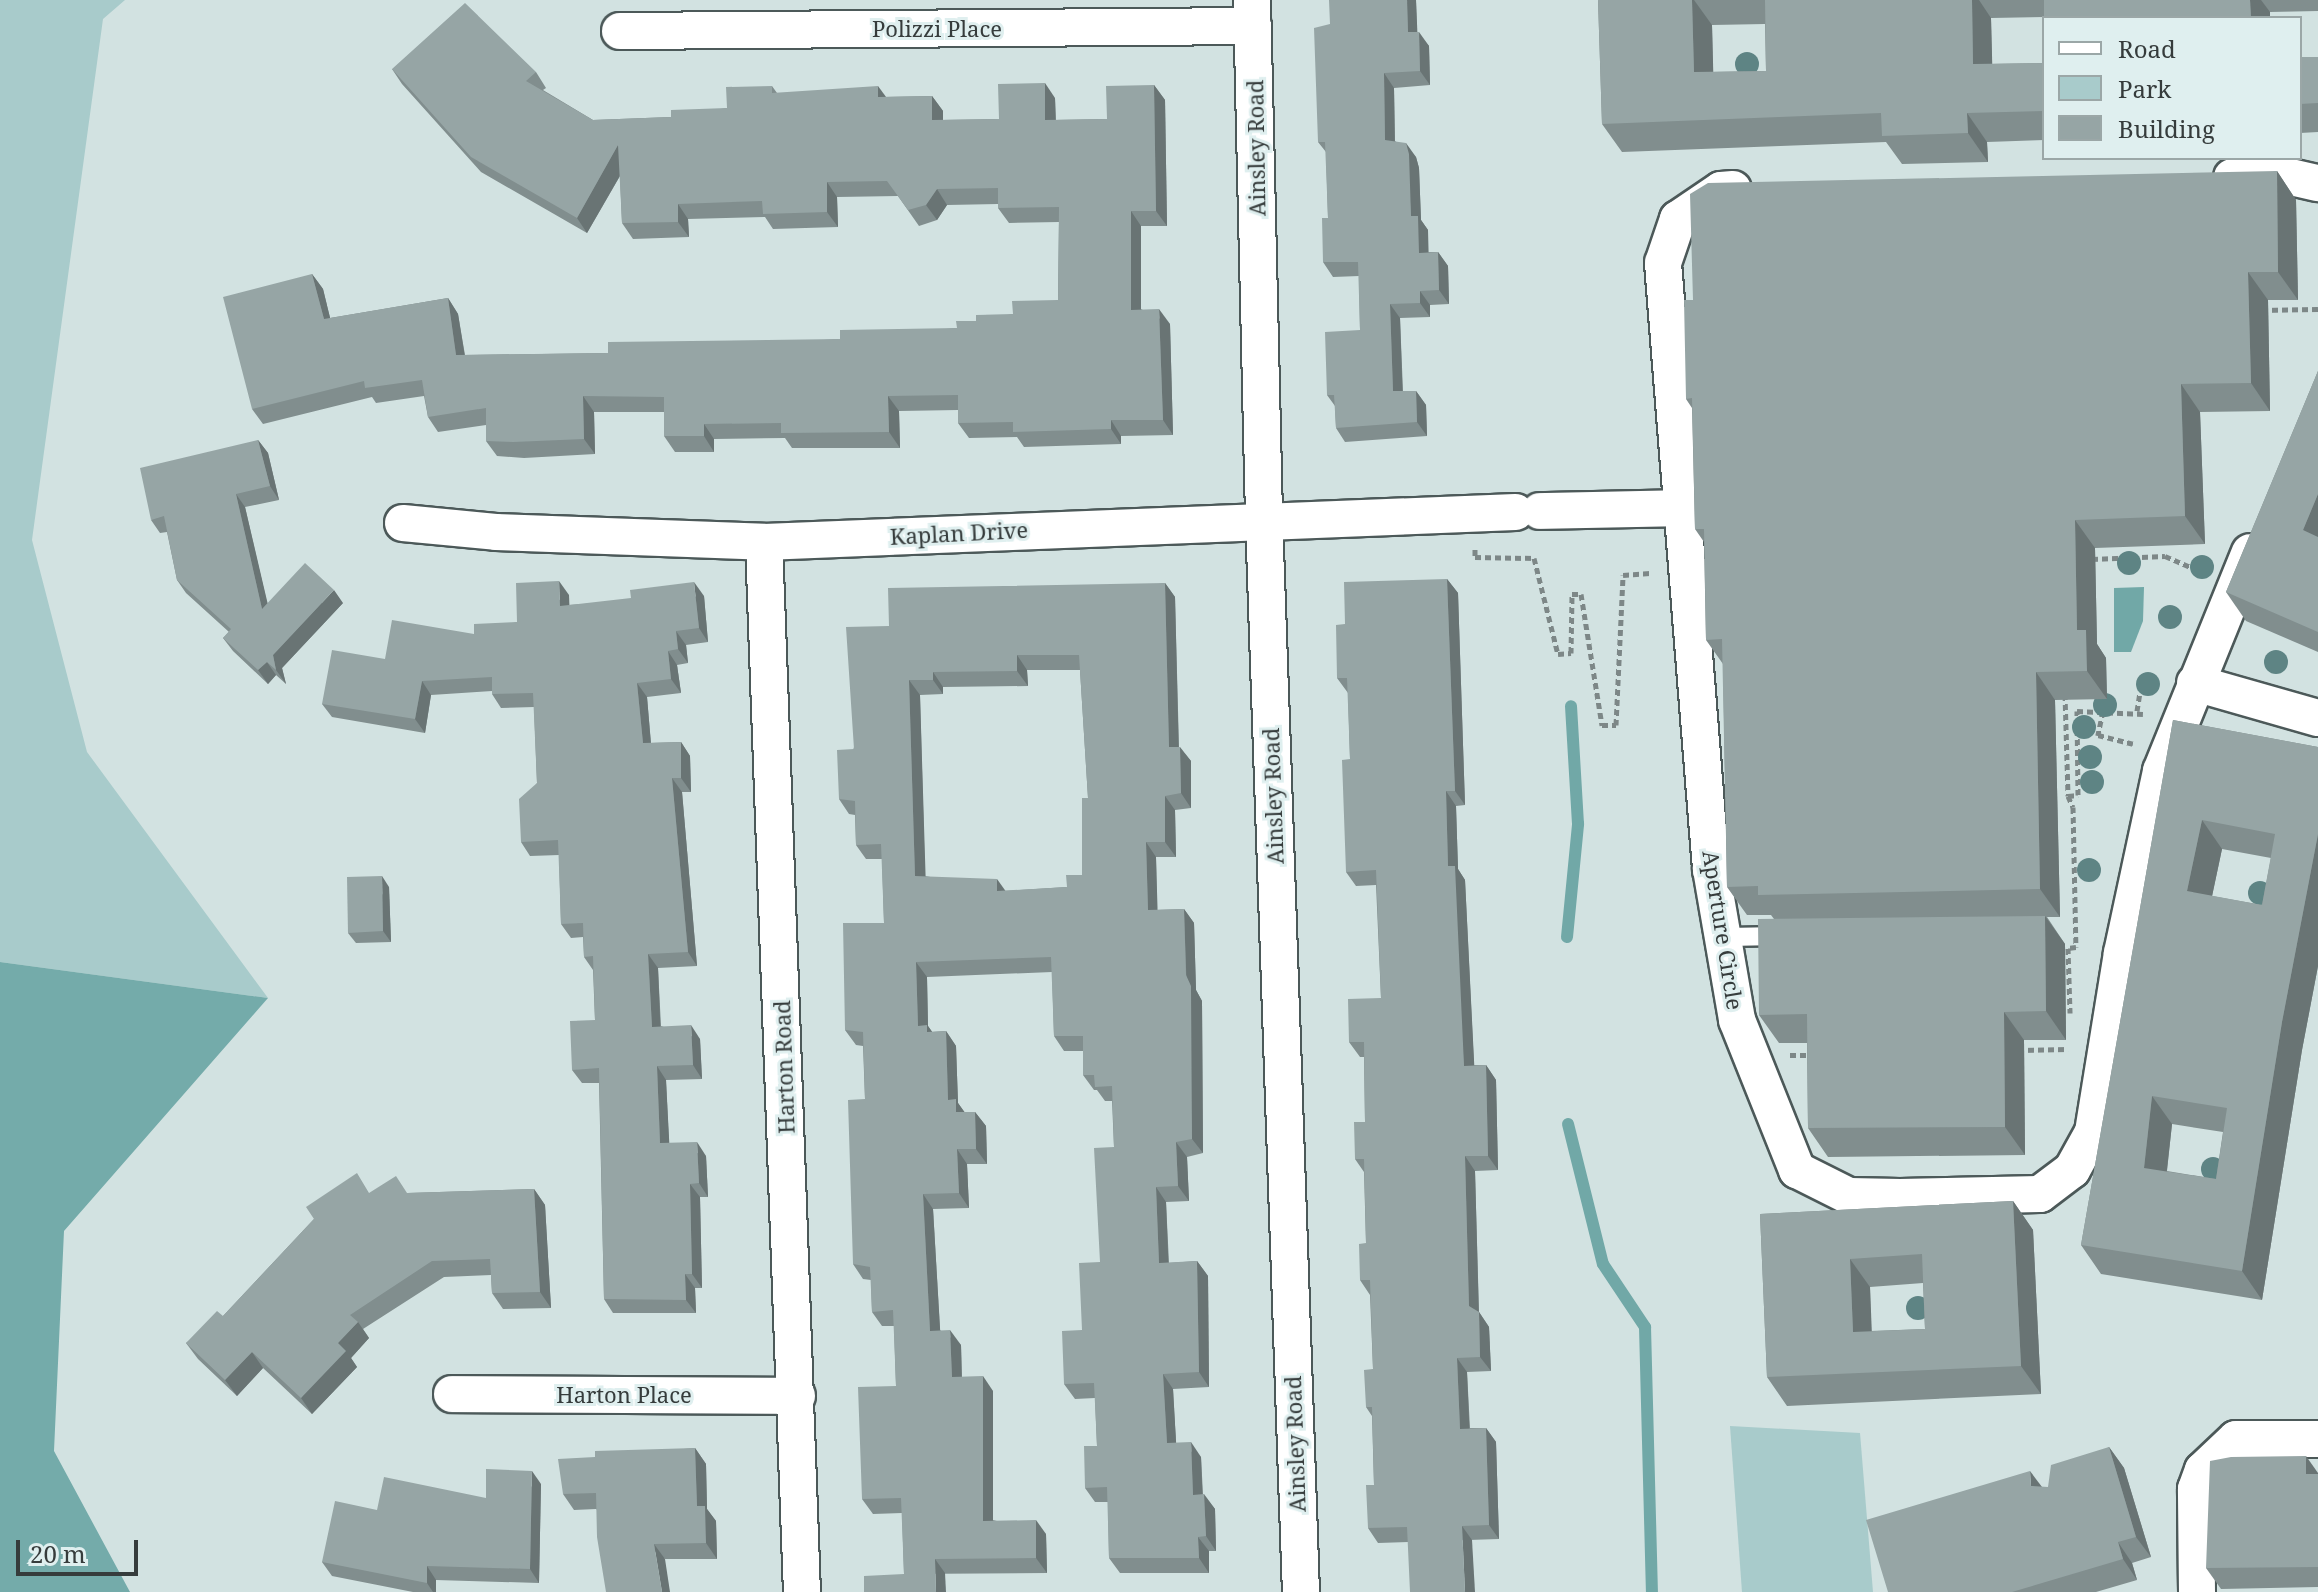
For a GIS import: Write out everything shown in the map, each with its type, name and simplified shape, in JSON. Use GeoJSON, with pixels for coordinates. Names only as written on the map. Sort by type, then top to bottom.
{"type":"FeatureCollection","features":[{"type":"Feature","properties":{"kind":"street","name":"Polizzi Place"},"geometry":{"type":"LineString","coordinates":[[620,31],[1253,13]]}},
{"type":"Feature","properties":{"kind":"street","name":"Ainsley Road"},"geometry":{"type":"LineString","coordinates":[[1253,13],[1264,518],[1301,1592]]}},
{"type":"Feature","properties":{"kind":"street"},"geometry":{"type":"LineString","coordinates":[[2204,177],[2282,175],[2318,183]]}},
{"type":"Feature","properties":{"kind":"street","name":"Aperture Circle"},"geometry":{"type":"LineString","coordinates":[[1766,188],[1721,190],[1678,219],[1663,263],[1711,869],[1737,1020],[1797,1170],[1849,1196],[2040,1194],[2072,1170],[2093,1132],[2122,953],[2172,743],[2262,524]]}},
{"type":"Feature","properties":{"kind":"street","name":"Kaplan Drive"},"geometry":{"type":"LineString","coordinates":[[403,523],[496,532],[764,542],[1264,518],[1682,508]]}},
{"type":"Feature","properties":{"kind":"street","name":"Harton Road"},"geometry":{"type":"LineString","coordinates":[[764,542],[802,1592]]}},
{"type":"Feature","properties":{"kind":"street"},"geometry":{"type":"LineString","coordinates":[[2195,683],[2318,718]]}},
{"type":"Feature","properties":{"kind":"street","name":"Harton Place"},"geometry":{"type":"LineString","coordinates":[[452,1394],[797,1396]]}},
{"type":"Feature","properties":{"kind":"street"},"geometry":{"type":"LineString","coordinates":[[2197,1592],[2196,1489],[2203,1470],[2236,1439],[2318,1439]]}},
{"type":"Feature","properties":{"kind":"lane"},"geometry":{"type":"LineString","coordinates":[[1723,937],[1800,935]]}},
{"type":"Feature","properties":{"kind":"path"},"geometry":{"type":"LineString","coordinates":[[2256,310],[2318,309]]}},
{"type":"Feature","properties":{"kind":"path"},"geometry":{"type":"LineString","coordinates":[[1473,513],[1475,557],[1534,558],[1558,654],[1571,653],[1572,594],[1581,594],[1602,725],[1616,725],[1623,575],[1687,570]]}},
{"type":"Feature","properties":{"kind":"path"},"geometry":{"type":"LineString","coordinates":[[2077,559],[2165,556],[2202,572]]}},
{"type":"Feature","properties":{"kind":"path"},"geometry":{"type":"LineString","coordinates":[[2137,711],[2143,674]]}},
{"type":"Feature","properties":{"kind":"path"},"geometry":{"type":"LineString","coordinates":[[2065,680],[2068,796],[2073,807],[2076,947],[2068,948],[2070,1020]]}},
{"type":"Feature","properties":{"kind":"path"},"geometry":{"type":"LineString","coordinates":[[2068,796],[2078,795],[2077,711],[2137,711],[2172,743]]}},
{"type":"Feature","properties":{"kind":"path"},"geometry":{"type":"LineString","coordinates":[[2103,711],[2098,735],[2172,743]]}},
{"type":"Feature","properties":{"kind":"path"},"geometry":{"type":"LineString","coordinates":[[2007,1051],[2071,1049],[2070,1035]]}},
{"type":"Feature","properties":{"kind":"path"},"geometry":{"type":"LineString","coordinates":[[1783,1056],[1815,1055]]}},
{"type":"Feature","properties":{"kind":"green space"},"geometry":{"type":"Polygon","coordinates":[[[0,0],[125,0],[103,19],[32,540],[87,752],[268,998],[0,962],[0,0]]]}},
{"type":"Feature","properties":{"kind":"green space"},"geometry":{"type":"Polygon","coordinates":[[[1730,1426],[1860,1433],[1873,1592],[1742,1592],[1730,1426]]]}},
{"type":"Feature","properties":{"kind":"shaded area"},"geometry":{"type":"Polygon","coordinates":[[[2144,587],[2143,621],[2131,652],[2114,652],[2114,588],[2144,587]]]}},
{"type":"Feature","properties":{"kind":"shaded area"},"geometry":{"type":"Polygon","coordinates":[[[0,962],[268,998],[64,1231],[54,1451],[130,1592],[0,1592],[0,962]]]}},
{"type":"Feature","properties":{"kind":"building"},"geometry":{"type":"Polygon","coordinates":[[[1329,0],[1407,0],[1408,32],[1419,32],[1420,71],[1384,73],[1385,140],[1406,143],[1411,216],[1418,216],[1419,253],[1438,252],[1439,290],[1420,291],[1420,303],[1390,304],[1393,391],[1416,391],[1417,422],[1336,428],[1334,395],[1327,395],[1325,332],[1360,330],[1358,262],[1323,262],[1322,218],[1328,218],[1325,142],[1318,142],[1314,28],[1330,24],[1329,0]]]}},
{"type":"Feature","properties":{"kind":"building"},"geometry":{"type":"Polygon","coordinates":[[[1598,0],[1692,0],[1694,72],[1766,71],[1765,0],[1972,0],[1973,64],[2042,63],[2042,111],[1967,113],[1968,133],[1882,136],[1881,113],[1602,124],[1598,0]]]}},
{"type":"Feature","properties":{"kind":"building"},"geometry":{"type":"Polygon","coordinates":[[[2044,0],[2250,0],[2251,16],[2044,16],[2044,0]]]}},
{"type":"Feature","properties":{"kind":"building"},"geometry":{"type":"Polygon","coordinates":[[[465,3],[536,72],[526,81],[593,120],[671,117],[671,110],[727,108],[726,87],[772,86],[772,93],[878,86],[878,97],[932,96],[932,120],[999,119],[998,84],[1045,83],[1045,120],[1107,119],[1106,86],[1154,85],[1156,211],[1131,211],[1131,310],[1159,309],[1163,420],[1111,420],[1111,429],[1013,432],[1013,422],[958,423],[958,395],[888,396],[889,432],[781,433],[781,423],[704,424],[704,436],[664,436],[664,397],[583,396],[584,439],[486,441],[486,408],[428,417],[422,380],[365,388],[364,381],[252,409],[223,297],[312,274],[324,319],[448,298],[456,355],[608,353],[608,342],[840,339],[840,330],[957,328],[956,321],[976,321],[976,315],[1013,314],[1012,301],[1058,300],[1059,207],[998,208],[998,188],[937,189],[926,205],[908,210],[887,181],[827,182],[827,212],[763,214],[762,201],[678,204],[678,222],[622,223],[618,145],[577,218],[471,157],[392,69],[465,3]]]}},
{"type":"Feature","properties":{"kind":"building"},"geometry":{"type":"Polygon","coordinates":[[[2302,57],[2318,57],[2318,103],[2302,104],[2302,57]]]}},
{"type":"Feature","properties":{"kind":"building"},"geometry":{"type":"Polygon","coordinates":[[[2277,171],[2278,272],[2248,272],[2251,383],[2181,384],[2185,516],[2075,520],[2077,630],[2086,630],[2087,671],[2036,672],[2040,889],[1758,895],[1758,886],[1727,887],[1722,639],[1706,640],[1704,529],[1695,529],[1692,398],[1686,399],[1684,300],[1693,300],[1690,194],[1708,183],[2277,171]]]}},
{"type":"Feature","properties":{"kind":"building"},"geometry":{"type":"Polygon","coordinates":[[[2318,371],[2318,494],[2303,530],[2318,537],[2318,632],[2226,592],[2318,371]]]}},
{"type":"Feature","properties":{"kind":"building"},"geometry":{"type":"Polygon","coordinates":[[[258,440],[270,486],[236,494],[262,609],[305,563],[334,590],[273,655],[276,670],[267,662],[258,670],[223,638],[231,629],[177,580],[164,516],[151,520],[140,468],[258,440]]]}},
{"type":"Feature","properties":{"kind":"building"},"geometry":{"type":"Polygon","coordinates":[[[1447,579],[1455,791],[1446,791],[1448,866],[1455,866],[1464,1066],[1486,1065],[1488,1156],[1465,1156],[1469,1306],[1479,1312],[1480,1357],[1457,1358],[1460,1429],[1486,1428],[1489,1525],[1462,1526],[1465,1592],[1410,1592],[1407,1527],[1368,1528],[1366,1485],[1374,1485],[1372,1407],[1366,1407],[1364,1370],[1373,1369],[1370,1280],[1360,1280],[1359,1244],[1366,1243],[1364,1159],[1355,1159],[1354,1122],[1365,1122],[1364,1042],[1349,1042],[1348,999],[1381,998],[1376,870],[1346,872],[1342,760],[1350,759],[1347,678],[1337,678],[1336,625],[1345,624],[1344,582],[1447,579]]]}},
{"type":"Feature","properties":{"kind":"building"},"geometry":{"type":"Polygon","coordinates":[[[559,581],[560,606],[631,598],[630,590],[694,582],[699,628],[676,631],[678,649],[668,651],[671,679],[637,683],[643,743],[681,742],[681,778],[672,778],[688,952],[648,954],[652,1027],[691,1025],[693,1065],[657,1066],[660,1143],[697,1142],[699,1183],[690,1184],[692,1274],[685,1274],[686,1300],[604,1299],[599,1068],[572,1070],[570,1021],[595,1020],[593,956],[584,957],[583,923],[561,924],[558,840],[521,842],[519,799],[537,783],[533,693],[492,694],[492,677],[422,681],[415,719],[322,704],[332,650],[385,659],[392,620],[474,634],[474,624],[517,622],[516,583],[559,581]]]}},
{"type":"Feature","properties":{"kind":"building"},"geometry":{"type":"Polygon","coordinates":[[[1165,583],[1169,747],[1180,747],[1181,793],[1165,796],[1165,842],[1146,842],[1148,910],[1184,909],[1186,975],[1191,986],[1192,1139],[1176,1142],[1178,1186],[1156,1187],[1159,1263],[1197,1261],[1199,1372],[1163,1374],[1167,1443],[1191,1442],[1193,1495],[1204,1494],[1206,1536],[1198,1537],[1199,1558],[1109,1558],[1107,1487],[1085,1488],[1084,1446],[1097,1446],[1094,1383],[1064,1384],[1062,1331],[1082,1330],[1079,1263],[1100,1262],[1094,1148],[1114,1147],[1112,1086],[1095,1087],[1094,1075],[1083,1075],[1083,1036],[1054,1036],[1051,957],[916,962],[918,1026],[927,1025],[927,1032],[946,1031],[948,1100],[956,1099],[956,1112],[975,1112],[976,1149],[957,1149],[959,1193],[923,1194],[930,1331],[950,1330],[952,1377],[983,1376],[983,1521],[1036,1520],[1036,1558],[935,1559],[936,1592],[864,1592],[864,1576],[904,1574],[901,1498],[862,1499],[858,1387],[896,1386],[893,1310],[872,1312],[870,1267],[853,1264],[848,1100],[865,1099],[863,1032],[845,1030],[843,923],[884,923],[881,844],[856,845],[855,801],[839,799],[837,750],[854,749],[846,627],[889,626],[888,588],[1165,583]],[[1017,655],[1017,671],[933,672],[933,680],[909,680],[915,876],[997,879],[997,891],[1067,887],[1066,875],[1082,875],[1082,798],[1088,798],[1079,655],[1017,655]]]}},
{"type":"Feature","properties":{"kind":"building"},"geometry":{"type":"Polygon","coordinates":[[[2173,720],[2318,747],[2318,834],[2282,1022],[2242,1271],[2081,1245],[2173,720]],[[2202,820],[2187,891],[2262,905],[2275,834],[2202,820]],[[2152,1096],[2144,1168],[2216,1179],[2227,1108],[2152,1096]]]}},
{"type":"Feature","properties":{"kind":"building"},"geometry":{"type":"Polygon","coordinates":[[[382,876],[383,931],[348,933],[347,877],[382,876]]]}},
{"type":"Feature","properties":{"kind":"building"},"geometry":{"type":"Polygon","coordinates":[[[2045,916],[2046,1011],[2004,1012],[2005,1127],[1808,1128],[1807,1014],[1759,1015],[1758,919],[2045,916]]]}},
{"type":"Feature","properties":{"kind":"building"},"geometry":{"type":"Polygon","coordinates":[[[357,1173],[369,1193],[396,1176],[407,1193],[534,1189],[540,1292],[492,1293],[490,1259],[432,1261],[350,1315],[358,1322],[338,1343],[346,1351],[301,1398],[252,1352],[225,1380],[186,1343],[217,1311],[223,1316],[314,1219],[306,1207],[357,1173]]]}},
{"type":"Feature","properties":{"kind":"building"},"geometry":{"type":"Polygon","coordinates":[[[2013,1201],[2021,1366],[1767,1377],[1760,1214],[2013,1201]],[[1922,1254],[1850,1259],[1853,1332],[1925,1329],[1922,1254]]]}},
{"type":"Feature","properties":{"kind":"building"},"geometry":{"type":"Polygon","coordinates":[[[2109,1447],[2136,1537],[2118,1542],[2123,1559],[2012,1592],[1888,1592],[1866,1520],[2030,1471],[2031,1486],[2048,1487],[2051,1465],[2109,1447]]]}},
{"type":"Feature","properties":{"kind":"building"},"geometry":{"type":"Polygon","coordinates":[[[695,1448],[697,1506],[705,1506],[706,1543],[654,1544],[662,1592],[606,1592],[597,1537],[596,1493],[563,1494],[558,1459],[595,1457],[595,1451],[695,1448]]]}},
{"type":"Feature","properties":{"kind":"building"},"geometry":{"type":"Polygon","coordinates":[[[2306,1456],[2306,1474],[2318,1474],[2318,1567],[2206,1568],[2210,1461],[2231,1457],[2306,1456]]]}},
{"type":"Feature","properties":{"kind":"building"},"geometry":{"type":"Polygon","coordinates":[[[486,1469],[532,1471],[530,1569],[427,1566],[427,1583],[322,1562],[335,1501],[377,1510],[384,1477],[486,1498],[486,1469]]]}},
{"type":"Feature","properties":{"kind":"waterway"},"geometry":{"type":"LineString","coordinates":[[1567,937],[1578,824],[1571,706]]}},
{"type":"Feature","properties":{"kind":"waterway"},"geometry":{"type":"LineString","coordinates":[[1568,1124],[1603,1264],[1645,1327],[1652,1592]]}}]}
